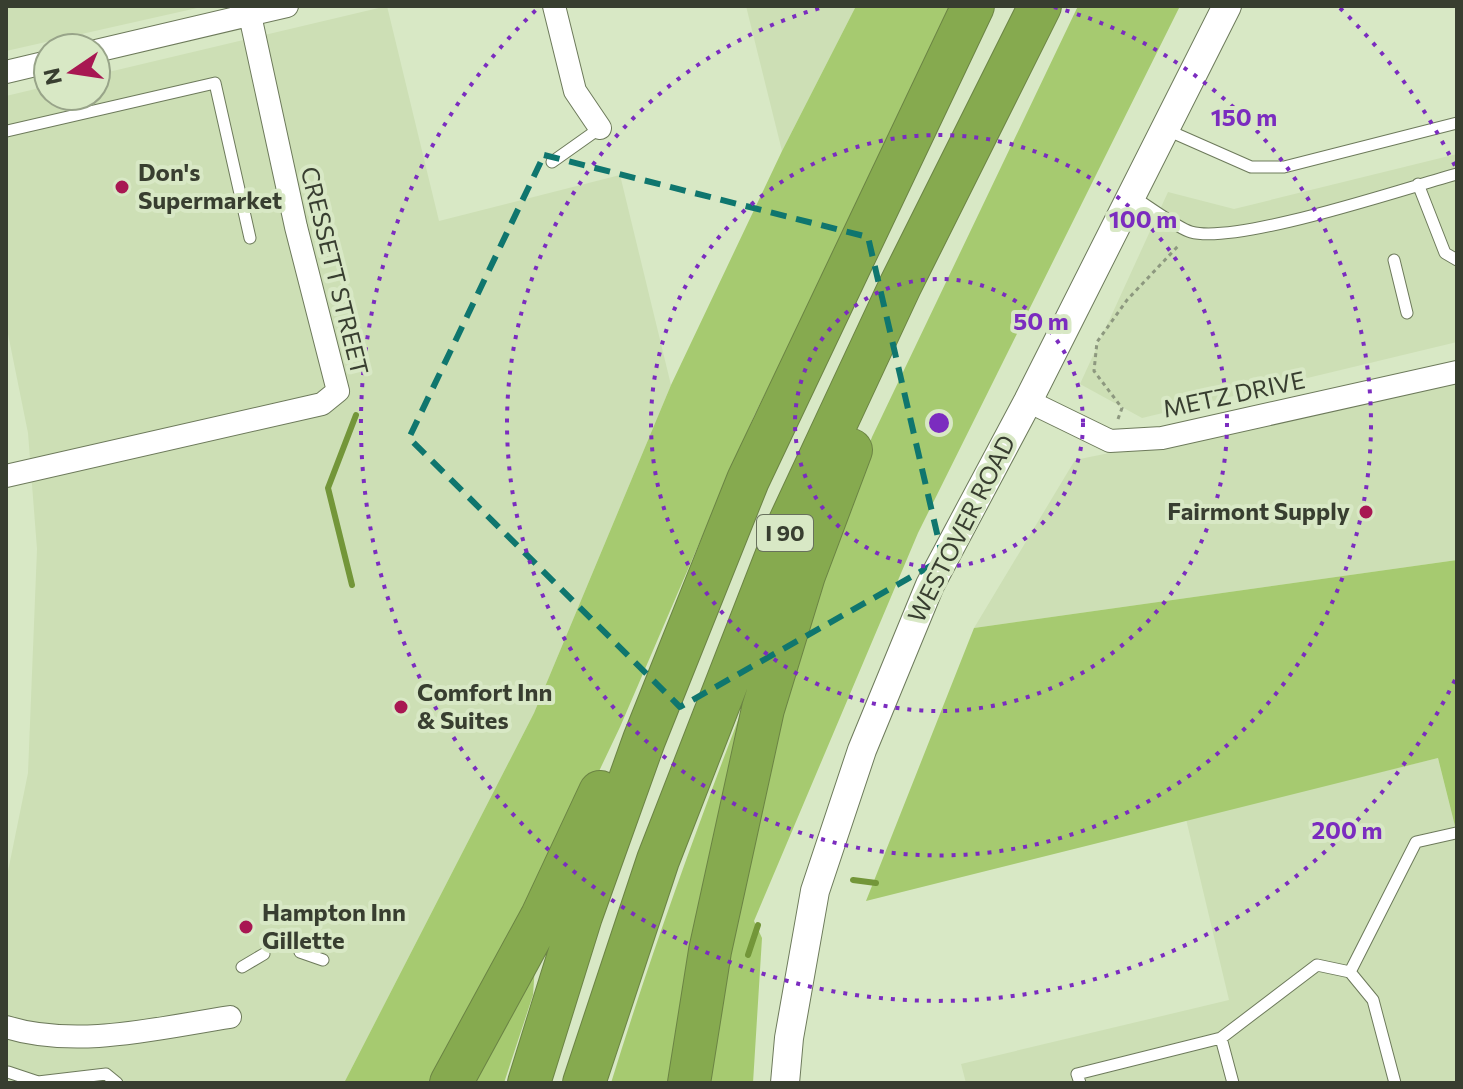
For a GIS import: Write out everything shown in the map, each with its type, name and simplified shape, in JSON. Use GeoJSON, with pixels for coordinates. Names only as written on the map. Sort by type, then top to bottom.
{"type":"FeatureCollection","features":[{"type":"Feature","properties":{"kind":"highway","name":"I 90"},"geometry":{"type":"LineString","coordinates":[[451,1083],[542,916],[973,6]]}},
{"type":"Feature","properties":{"kind":"highway","name":"I 90"},"geometry":{"type":"LineString","coordinates":[[584,1083],[658,860],[788,526],[900,286],[1040,6]]}},
{"type":"Feature","properties":{"kind":"highway","name":"I 90"},"geometry":{"type":"LineString","coordinates":[[689,1083],[710,951],[763,709],[804,575],[865,413],[1011,63]]}},
{"type":"Feature","properties":{"kind":"highway","name":"I 90"},"geometry":{"type":"LineString","coordinates":[[529,1083],[581,916],[639,755],[748,480]]}},
{"type":"Feature","properties":{"kind":"street"},"geometry":{"type":"LineString","coordinates":[[112,47],[249,10],[287,6]]}},
{"type":"Feature","properties":{"kind":"street"},"geometry":{"type":"LineString","coordinates":[[554,6],[575,91],[600,128]]}},
{"type":"Feature","properties":{"kind":"street","name":"WESTOVER ROAD"},"geometry":{"type":"LineString","coordinates":[[785,1083],[789,1038],[815,891],[862,750],[930,585],[1028,401],[1227,6]]}},
{"type":"Feature","properties":{"kind":"street","name":"CRESSETT STREET"},"geometry":{"type":"LineString","coordinates":[[6,476],[322,404],[338,391],[296,227],[249,10]]}},
{"type":"Feature","properties":{"kind":"street"},"geometry":{"type":"LineString","coordinates":[[6,72],[32,66]]}},
{"type":"Feature","properties":{"kind":"street","name":"METZ DRIVE"},"geometry":{"type":"LineString","coordinates":[[1028,401],[1110,441],[1162,438],[1457,372]]}},
{"type":"Feature","properties":{"kind":"street"},"geometry":{"type":"LineString","coordinates":[[6,1027],[35,1035],[73,1036],[230,1017]]}},
{"type":"Feature","properties":{"kind":"lane"},"geometry":{"type":"LineString","coordinates":[[7,131],[215,83],[250,238]]}},
{"type":"Feature","properties":{"kind":"lane"},"geometry":{"type":"LineString","coordinates":[[1166,130],[1251,167],[1284,167],[1457,123]]}},
{"type":"Feature","properties":{"kind":"lane"},"geometry":{"type":"LineString","coordinates":[[552,162],[600,128]]}},
{"type":"Feature","properties":{"kind":"lane"},"geometry":{"type":"LineString","coordinates":[[1132,196],[1191,232],[1221,233],[1248,230],[1310,215],[1457,174]]}},
{"type":"Feature","properties":{"kind":"lane"},"geometry":{"type":"LineString","coordinates":[[1418,184],[1445,253],[1457,260]]}},
{"type":"Feature","properties":{"kind":"lane"},"geometry":{"type":"LineString","coordinates":[[1394,260],[1407,313]]}},
{"type":"Feature","properties":{"kind":"lane"},"geometry":{"type":"LineString","coordinates":[[1350,972],[1416,842],[1456,833]]}},
{"type":"Feature","properties":{"kind":"lane"},"geometry":{"type":"LineString","coordinates":[[300,952],[323,960]]}},
{"type":"Feature","properties":{"kind":"lane"},"geometry":{"type":"LineString","coordinates":[[242,967],[264,954]]}},
{"type":"Feature","properties":{"kind":"lane"},"geometry":{"type":"LineString","coordinates":[[1080,1083],[1077,1074],[1221,1038],[1317,965],[1350,972],[1373,1000],[1395,1083]]}},
{"type":"Feature","properties":{"kind":"lane"},"geometry":{"type":"LineString","coordinates":[[1221,1038],[1233,1083]]}},
{"type":"Feature","properties":{"kind":"lane"},"geometry":{"type":"LineString","coordinates":[[8,1072],[38,1082],[106,1074],[117,1083]]}},
{"type":"Feature","properties":{"kind":"path"},"geometry":{"type":"LineString","coordinates":[[1110,441],[1122,408],[1094,371],[1097,342],[1127,300],[1191,232]]}},
{"type":"Feature","properties":{"kind":"highlighted area"},"geometry":{"type":"Polygon","coordinates":[[[544,155],[868,237],[943,559],[680,707],[409,438],[544,155]]]}},
{"type":"Feature","properties":{"kind":"shaded area"},"geometry":{"type":"Polygon","coordinates":[[[6,6],[206,6],[90,32],[32,32],[32,45],[6,51],[6,6]]]}},
{"type":"Feature","properties":{"kind":"shaded area"},"geometry":{"type":"Polygon","coordinates":[[[387,6],[439,221],[620,175],[671,385],[534,713],[344,1083],[6,1083],[6,881],[28,773],[37,549],[28,433],[6,324],[6,96],[32,90],[32,112],[112,112],[112,71],[387,6]]]}},
{"type":"Feature","properties":{"kind":"shaded area"},"geometry":{"type":"Polygon","coordinates":[[[746,6],[856,6],[782,151],[746,6]]]}},
{"type":"Feature","properties":{"kind":"shaded area"},"geometry":{"type":"Polygon","coordinates":[[[1457,154],[1457,342],[1142,418],[1080,384],[1168,192],[1234,209],[1457,154]]]}},
{"type":"Feature","properties":{"kind":"shaded area"},"geometry":{"type":"Polygon","coordinates":[[[1457,382],[1457,560],[974,628],[1075,460],[1457,382]]]}},
{"type":"Feature","properties":{"kind":"shaded area"},"geometry":{"type":"Polygon","coordinates":[[[1438,758],[1457,834],[1457,1083],[966,1083],[961,1064],[1229,1000],[1186,819],[1438,758]]]}},
{"type":"Feature","properties":{"kind":"green space"},"geometry":{"type":"Polygon","coordinates":[[[856,6],[958,6],[754,416],[620,727],[536,904],[440,1083],[344,1083],[534,713],[671,385],[782,151],[856,6]]]}},
{"type":"Feature","properties":{"kind":"green space"},"geometry":{"type":"Polygon","coordinates":[[[1078,6],[1180,6],[918,533],[754,921],[762,938],[753,1083],[701,1083],[729,910],[812,601],[872,437],[1078,6]]]}},
{"type":"Feature","properties":{"kind":"green space"},"geometry":{"type":"Polygon","coordinates":[[[1457,560],[1457,834],[1438,758],[866,901],[974,628],[1457,560]]]}},
{"type":"Feature","properties":{"kind":"green space"},"geometry":{"type":"Polygon","coordinates":[[[753,681],[677,1083],[611,1083],[679,881],[753,681]]]}},
{"type":"Feature","properties":{"kind":"green space"},"geometry":{"type":"Polygon","coordinates":[[[535,966],[533,995],[504,1083],[464,1083],[535,966]]]}},
{"type":"Feature","properties":{"kind":"waterway"},"geometry":{"type":"LineString","coordinates":[[352,585],[328,488],[356,415]]}},
{"type":"Feature","properties":{"kind":"waterway"},"geometry":{"type":"LineString","coordinates":[[853,880],[876,883]]}},
{"type":"Feature","properties":{"kind":"waterway"},"geometry":{"type":"LineString","coordinates":[[748,955],[758,925]]}},
{"type":"Feature","properties":{"kind":"place","name":"Don's Supermarket"},"geometry":{"type":"Point","coordinates":[122,187]}},
{"type":"Feature","properties":{"kind":"place","name":"Fairmont Supply"},"geometry":{"type":"Point","coordinates":[1366,512]}},
{"type":"Feature","properties":{"kind":"place","name":"Comfort Inn & Suites"},"geometry":{"type":"Point","coordinates":[401,707]}},
{"type":"Feature","properties":{"kind":"place","name":"Hampton Inn Gillette"},"geometry":{"type":"Point","coordinates":[246,927]}}]}
